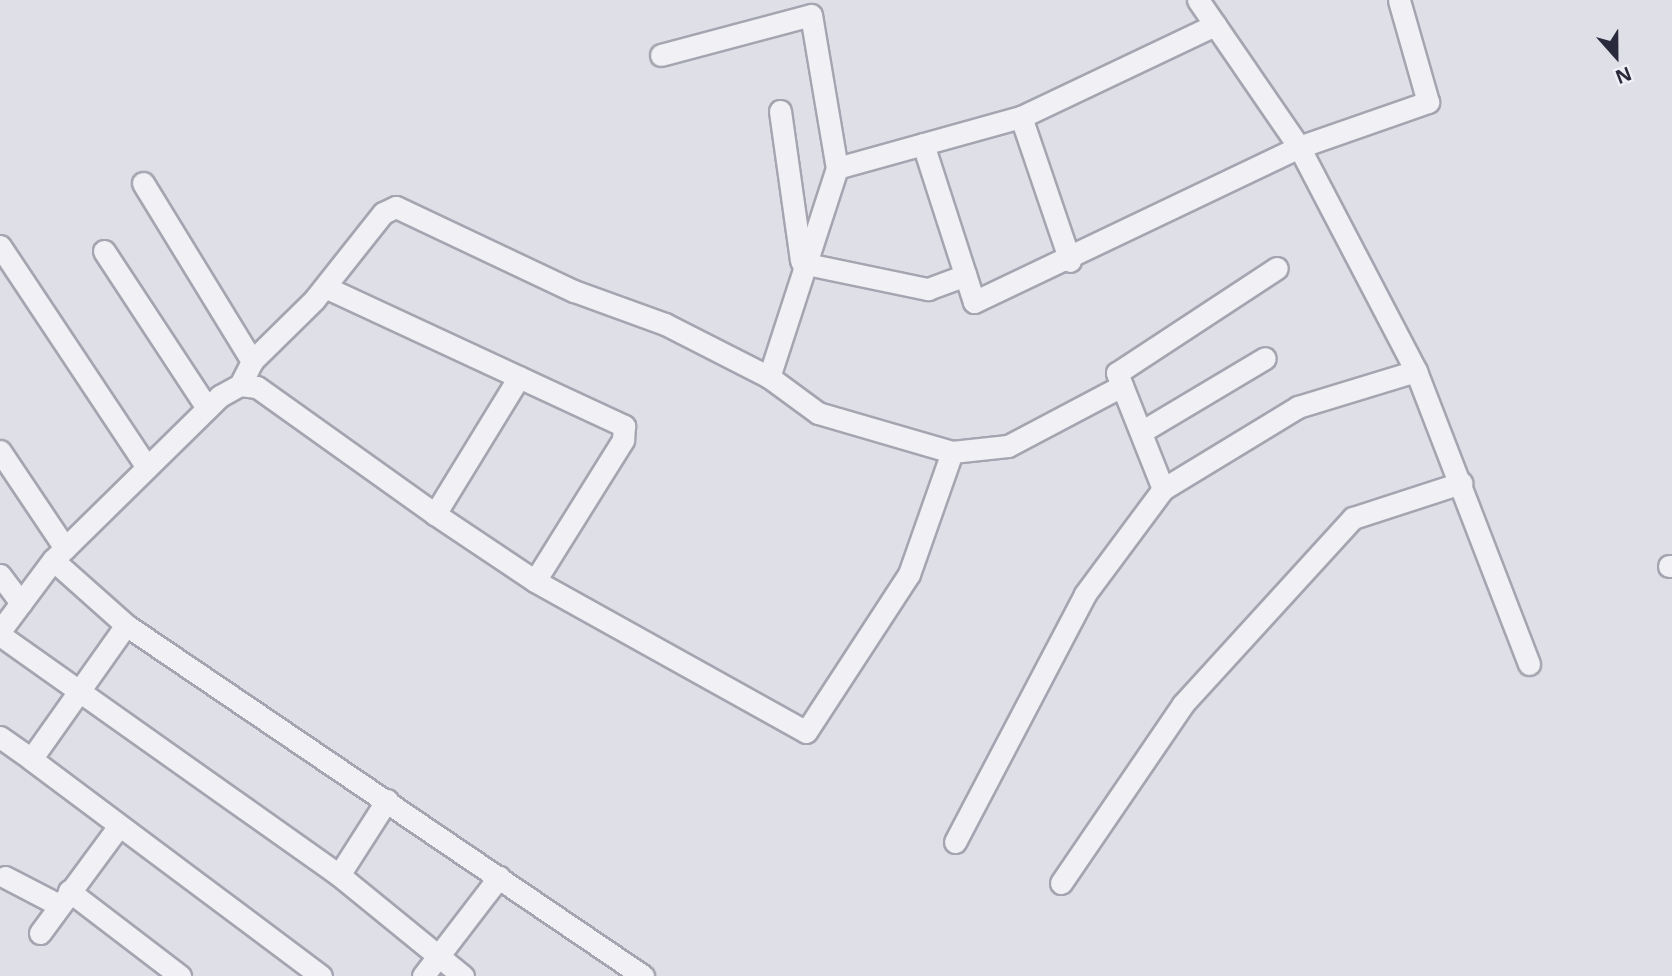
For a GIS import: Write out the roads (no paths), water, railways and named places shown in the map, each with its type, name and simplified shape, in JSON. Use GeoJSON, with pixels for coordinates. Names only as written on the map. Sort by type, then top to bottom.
{"type":"FeatureCollection","features":[{"type":"Feature","properties":{"kind":"street"},"geometry":{"type":"LineString","coordinates":[[1198,0],[1299,147],[1416,370],[1529,664]]}},
{"type":"Feature","properties":{"kind":"street"},"geometry":{"type":"LineString","coordinates":[[923,144],[974,302],[1070,261],[1299,147],[1428,102],[1399,0]]}},
{"type":"Feature","properties":{"kind":"street"},"geometry":{"type":"LineString","coordinates":[[662,55],[811,15],[837,168],[802,263],[769,377]]}},
{"type":"Feature","properties":{"kind":"street"},"geometry":{"type":"LineString","coordinates":[[837,168],[1021,117],[1215,25]]}},
{"type":"Feature","properties":{"kind":"street"},"geometry":{"type":"LineString","coordinates":[[780,111],[802,263]]}},
{"type":"Feature","properties":{"kind":"street"},"geometry":{"type":"LineString","coordinates":[[1021,117],[1070,261]]}},
{"type":"Feature","properties":{"kind":"street"},"geometry":{"type":"LineString","coordinates":[[143,183],[253,361]]}},
{"type":"Feature","properties":{"kind":"street"},"geometry":{"type":"LineString","coordinates":[[463,976],[339,876],[0,633],[59,554],[207,408],[240,385],[253,361],[325,287],[383,213],[402,208],[769,377],[818,413],[952,452],[1008,446],[1122,386]]}},
{"type":"Feature","properties":{"kind":"street"},"geometry":{"type":"LineString","coordinates":[[0,246],[147,467]]}},
{"type":"Feature","properties":{"kind":"street"},"geometry":{"type":"LineString","coordinates":[[104,251],[207,408]]}},
{"type":"Feature","properties":{"kind":"street"},"geometry":{"type":"LineString","coordinates":[[802,263],[929,289],[966,275]]}},
{"type":"Feature","properties":{"kind":"street"},"geometry":{"type":"LineString","coordinates":[[1163,489],[1117,373],[1277,268]]}},
{"type":"Feature","properties":{"kind":"street"},"geometry":{"type":"LineString","coordinates":[[325,287],[519,377],[625,430],[535,581]]}},
{"type":"Feature","properties":{"kind":"street"},"geometry":{"type":"LineString","coordinates":[[1142,432],[1265,358]]}},
{"type":"Feature","properties":{"kind":"street"},"geometry":{"type":"LineString","coordinates":[[956,842],[1085,594],[1163,489],[1298,407],[1416,370]]}},
{"type":"Feature","properties":{"kind":"street"},"geometry":{"type":"LineString","coordinates":[[435,514],[519,377]]}},
{"type":"Feature","properties":{"kind":"street"},"geometry":{"type":"LineString","coordinates":[[240,385],[257,387],[435,514],[535,581],[806,732],[909,574],[952,452]]}},
{"type":"Feature","properties":{"kind":"street"},"geometry":{"type":"LineString","coordinates":[[0,451],[59,554],[126,625],[643,976]]}},
{"type":"Feature","properties":{"kind":"street"},"geometry":{"type":"LineString","coordinates":[[1061,883],[1183,704],[1353,518],[1461,483]]}},
{"type":"Feature","properties":{"kind":"street"},"geometry":{"type":"LineString","coordinates":[[0,575],[21,603]]}},
{"type":"Feature","properties":{"kind":"street"},"geometry":{"type":"LineString","coordinates":[[31,759],[126,625]]}},
{"type":"Feature","properties":{"kind":"street"},"geometry":{"type":"LineString","coordinates":[[0,737],[321,976]]}},
{"type":"Feature","properties":{"kind":"street"},"geometry":{"type":"LineString","coordinates":[[339,876],[387,800]]}},
{"type":"Feature","properties":{"kind":"street"},"geometry":{"type":"LineString","coordinates":[[40,933],[119,826]]}},
{"type":"Feature","properties":{"kind":"street"},"geometry":{"type":"LineString","coordinates":[[5,877],[64,898],[180,976]]}},
{"type":"Feature","properties":{"kind":"street"},"geometry":{"type":"LineString","coordinates":[[423,976],[436,953],[499,877]]}}]}
